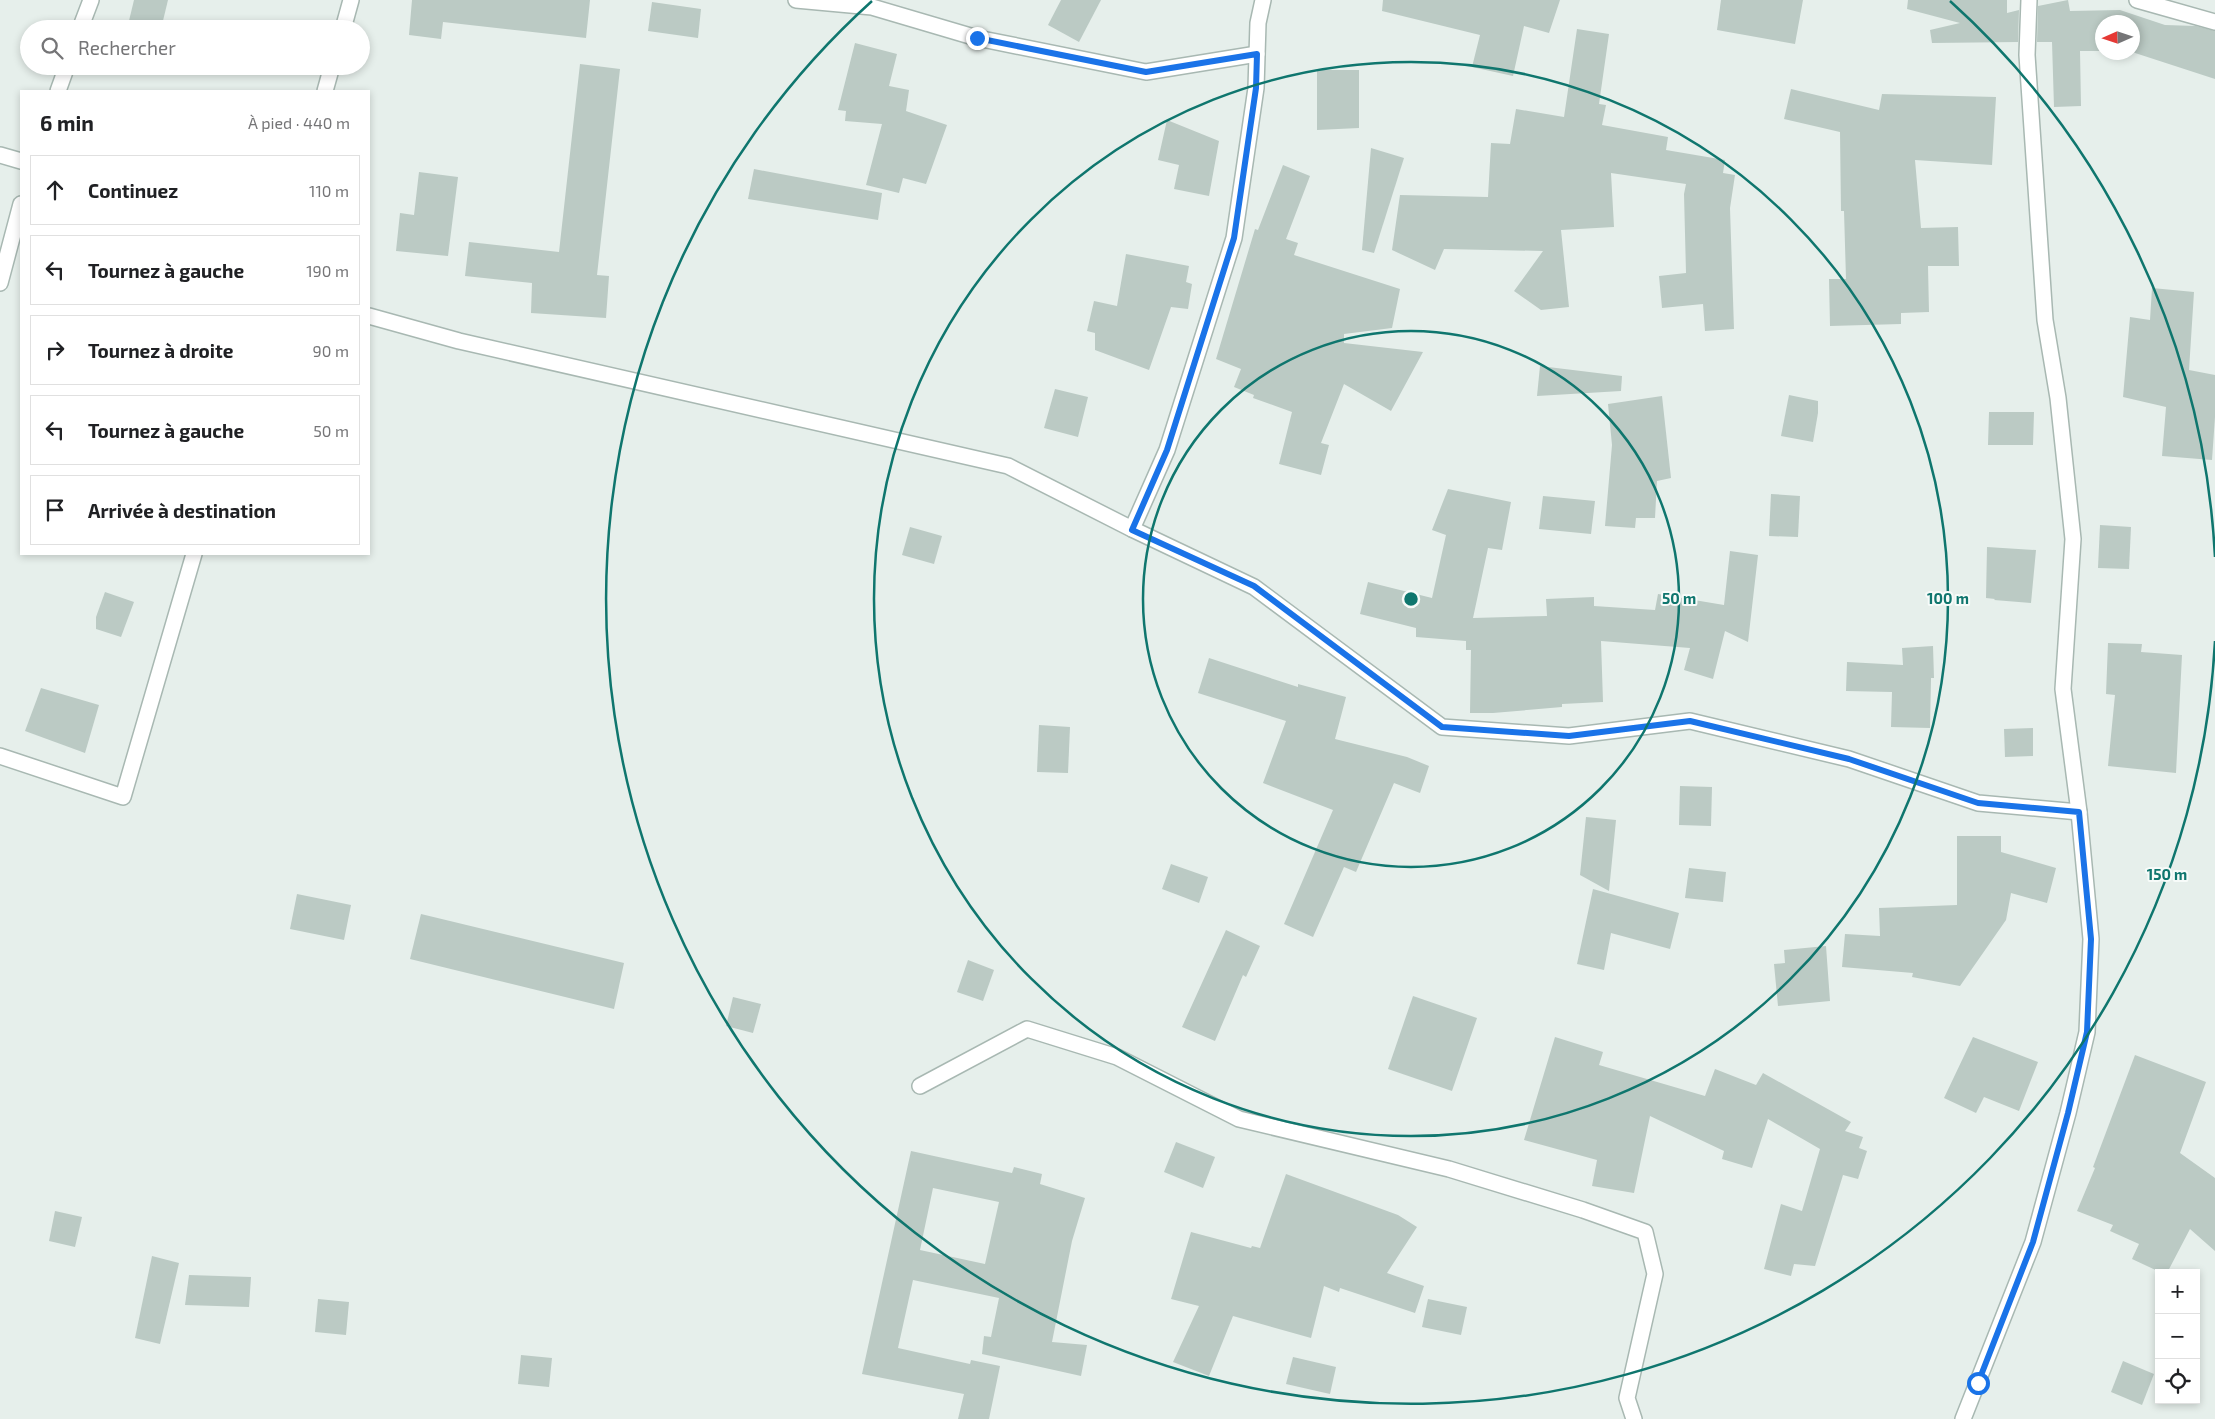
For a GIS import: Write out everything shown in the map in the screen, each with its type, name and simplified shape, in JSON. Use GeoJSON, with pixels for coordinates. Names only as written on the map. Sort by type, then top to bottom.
{"type":"FeatureCollection","features":[{"type":"Feature","properties":{"kind":"street"},"geometry":{"type":"LineString","coordinates":[[83,20],[91,0]]}},
{"type":"Feature","properties":{"kind":"street"},"geometry":{"type":"LineString","coordinates":[[345,20],[351,0]]}},
{"type":"Feature","properties":{"kind":"street"},"geometry":{"type":"LineString","coordinates":[[796,0],[872,6],[977,38],[1146,72],[1257,54]]}},
{"type":"Feature","properties":{"kind":"street"},"geometry":{"type":"LineString","coordinates":[[1132,530],[1167,450],[1234,238],[1256,88],[1258,23],[1264,0]]}},
{"type":"Feature","properties":{"kind":"street"},"geometry":{"type":"LineString","coordinates":[[1962,1419],[2033,1242],[2068,1113],[2087,1032],[2091,939],[2079,812],[2063,690],[2073,539],[2058,398],[2045,320],[2027,55],[2030,0]]}},
{"type":"Feature","properties":{"kind":"street"},"geometry":{"type":"LineString","coordinates":[[2137,0],[2215,22]]}},
{"type":"Feature","properties":{"kind":"street"},"geometry":{"type":"LineString","coordinates":[[58,90],[64,75]]}},
{"type":"Feature","properties":{"kind":"street"},"geometry":{"type":"LineString","coordinates":[[325,90],[329,75]]}},
{"type":"Feature","properties":{"kind":"street"},"geometry":{"type":"LineString","coordinates":[[0,155],[20,162]]}},
{"type":"Feature","properties":{"kind":"street"},"geometry":{"type":"LineString","coordinates":[[0,283],[20,208]]}},
{"type":"Feature","properties":{"kind":"street"},"geometry":{"type":"LineString","coordinates":[[370,316],[459,341],[1008,466],[1132,530],[1254,586],[1442,727],[1569,736],[1690,721],[1849,759],[1978,803],[2079,812]]}},
{"type":"Feature","properties":{"kind":"street"},"geometry":{"type":"LineString","coordinates":[[0,756],[123,796],[194,555]]}},
{"type":"Feature","properties":{"kind":"street"},"geometry":{"type":"LineString","coordinates":[[920,1086],[1026,1028],[1117,1057],[1239,1118],[1449,1168],[1583,1210],[1645,1232],[1655,1274],[1627,1398],[1634,1419]]}},
{"type":"Feature","properties":{"kind":"building"},"geometry":{"type":"Polygon","coordinates":[[[134,0],[168,0],[163,20],[129,20],[134,0]]]}},
{"type":"Feature","properties":{"kind":"building"},"geometry":{"type":"Polygon","coordinates":[[[412,0],[590,0],[586,38],[443,22],[441,39],[409,35],[412,0]]]}},
{"type":"Feature","properties":{"kind":"building"},"geometry":{"type":"Polygon","coordinates":[[[1061,0],[1101,0],[1079,42],[1048,25],[1061,0]]]}},
{"type":"Feature","properties":{"kind":"building"},"geometry":{"type":"Polygon","coordinates":[[[1383,0],[1560,0],[1549,33],[1524,26],[1513,76],[1472,67],[1480,35],[1382,11],[1383,0]]]}},
{"type":"Feature","properties":{"kind":"building"},"geometry":{"type":"Polygon","coordinates":[[[1721,0],[1803,0],[1795,44],[1717,30],[1721,0]]]}},
{"type":"Feature","properties":{"kind":"building"},"geometry":{"type":"Polygon","coordinates":[[[1908,0],[2007,0],[2007,13],[2019,10],[2018,42],[1932,43],[1930,30],[1960,23],[1907,9],[1908,0]]]}},
{"type":"Feature","properties":{"kind":"building"},"geometry":{"type":"Polygon","coordinates":[[[2068,0],[2070,11],[2120,10],[2135,15],[2095,15],[2095,51],[2080,51],[2081,106],[2054,107],[2052,42],[2037,42],[2038,6],[2068,0]]]}},
{"type":"Feature","properties":{"kind":"building"},"geometry":{"type":"Polygon","coordinates":[[[652,2],[701,9],[698,38],[648,31],[652,2]]]}},
{"type":"Feature","properties":{"kind":"building"},"geometry":{"type":"Polygon","coordinates":[[[2140,17],[2165,25],[2196,26],[2215,31],[2215,79],[2140,55],[2140,17]]]}},
{"type":"Feature","properties":{"kind":"building"},"geometry":{"type":"Polygon","coordinates":[[[1577,29],[1609,34],[1599,104],[1606,105],[1602,125],[1668,137],[1666,150],[1725,160],[1723,173],[1735,175],[1730,208],[1734,329],[1705,331],[1703,304],[1662,308],[1659,276],[1686,273],[1684,194],[1686,184],[1611,173],[1614,227],[1561,230],[1569,307],[1541,310],[1514,291],[1543,251],[1444,249],[1435,270],[1392,250],[1400,195],[1488,197],[1491,143],[1510,144],[1516,109],[1564,117],[1577,29]]]}},
{"type":"Feature","properties":{"kind":"building"},"geometry":{"type":"Polygon","coordinates":[[[855,43],[897,54],[889,86],[909,90],[906,111],[947,125],[926,184],[903,178],[899,193],[866,185],[882,124],[845,121],[846,111],[838,110],[855,43]]]}},
{"type":"Feature","properties":{"kind":"building"},"geometry":{"type":"Polygon","coordinates":[[[580,64],[620,69],[597,275],[609,276],[606,318],[531,313],[532,283],[465,276],[469,242],[559,252],[580,64]]]}},
{"type":"Feature","properties":{"kind":"building"},"geometry":{"type":"Polygon","coordinates":[[[1317,70],[1359,70],[1359,128],[1317,130],[1317,70]]]}},
{"type":"Feature","properties":{"kind":"building"},"geometry":{"type":"Polygon","coordinates":[[[1791,89],[1879,110],[1882,94],[1996,97],[1992,165],[1915,160],[1921,228],[1958,227],[1959,266],[1928,266],[1929,312],[1901,313],[1901,324],[1830,326],[1829,279],[1846,279],[1844,211],[1841,211],[1840,132],[1784,119],[1791,89]]]}},
{"type":"Feature","properties":{"kind":"building"},"geometry":{"type":"Polygon","coordinates":[[[1167,120],[1219,141],[1209,196],[1174,189],[1179,165],[1158,160],[1167,120]]]}},
{"type":"Feature","properties":{"kind":"building"},"geometry":{"type":"Polygon","coordinates":[[[1371,148],[1404,158],[1374,253],[1362,250],[1371,148]]]}},
{"type":"Feature","properties":{"kind":"building"},"geometry":{"type":"Polygon","coordinates":[[[1283,165],[1310,176],[1286,239],[1298,243],[1294,255],[1400,289],[1392,328],[1344,334],[1344,343],[1423,352],[1391,411],[1344,384],[1321,443],[1329,445],[1321,475],[1279,464],[1292,412],[1253,398],[1254,395],[1234,387],[1241,369],[1216,359],[1255,229],[1258,230],[1283,165]]]}},
{"type":"Feature","properties":{"kind":"building"},"geometry":{"type":"Polygon","coordinates":[[[754,169],[882,193],[878,220],[748,199],[754,169]]]}},
{"type":"Feature","properties":{"kind":"building"},"geometry":{"type":"Polygon","coordinates":[[[419,172],[458,177],[448,256],[396,251],[400,213],[414,215],[419,172]]]}},
{"type":"Feature","properties":{"kind":"building"},"geometry":{"type":"Polygon","coordinates":[[[1126,254],[1189,266],[1186,282],[1192,284],[1188,309],[1171,307],[1149,370],[1095,350],[1095,333],[1087,331],[1094,301],[1117,306],[1126,254]]]}},
{"type":"Feature","properties":{"kind":"building"},"geometry":{"type":"Polygon","coordinates":[[[2152,288],[2194,292],[2189,370],[2215,375],[2212,460],[2162,456],[2166,407],[2123,397],[2130,317],[2150,320],[2152,288]]]}},
{"type":"Feature","properties":{"kind":"building"},"geometry":{"type":"Polygon","coordinates":[[[1540,366],[1622,376],[1621,391],[1537,396],[1540,366]]]}},
{"type":"Feature","properties":{"kind":"building"},"geometry":{"type":"Polygon","coordinates":[[[1055,389],[1088,397],[1078,437],[1044,428],[1055,389]]]}},
{"type":"Feature","properties":{"kind":"building"},"geometry":{"type":"Polygon","coordinates":[[[1789,395],[1818,401],[1813,442],[1781,436],[1789,395]]]}},
{"type":"Feature","properties":{"kind":"building"},"geometry":{"type":"Polygon","coordinates":[[[1662,396],[1671,478],[1657,481],[1655,518],[1636,518],[1635,528],[1605,526],[1612,445],[1608,404],[1662,396]]]}},
{"type":"Feature","properties":{"kind":"building"},"geometry":{"type":"Polygon","coordinates":[[[1989,412],[2034,412],[2033,445],[1988,445],[1989,412]]]}},
{"type":"Feature","properties":{"kind":"building"},"geometry":{"type":"Polygon","coordinates":[[[1448,489],[1511,502],[1502,550],[1488,548],[1473,618],[1547,616],[1546,599],[1594,597],[1594,606],[1655,610],[1658,594],[1724,605],[1730,551],[1758,555],[1748,642],[1725,631],[1713,679],[1684,670],[1690,648],[1601,641],[1603,702],[1562,704],[1562,707],[1493,713],[1470,713],[1471,650],[1466,650],[1466,641],[1416,637],[1416,628],[1360,614],[1368,582],[1432,598],[1446,535],[1432,530],[1448,489]]]}},
{"type":"Feature","properties":{"kind":"building"},"geometry":{"type":"Polygon","coordinates":[[[1771,494],[1800,496],[1798,537],[1769,536],[1771,494]]]}},
{"type":"Feature","properties":{"kind":"building"},"geometry":{"type":"Polygon","coordinates":[[[1543,496],[1595,501],[1591,534],[1539,529],[1543,496]]]}},
{"type":"Feature","properties":{"kind":"building"},"geometry":{"type":"Polygon","coordinates":[[[2100,525],[2131,527],[2129,569],[2098,568],[2100,525]]]}},
{"type":"Feature","properties":{"kind":"building"},"geometry":{"type":"Polygon","coordinates":[[[910,527],[942,536],[934,564],[902,555],[910,527]]]}},
{"type":"Feature","properties":{"kind":"building"},"geometry":{"type":"Polygon","coordinates":[[[1987,547],[2036,550],[2031,603],[1986,598],[1987,547]]]}},
{"type":"Feature","properties":{"kind":"building"},"geometry":{"type":"Polygon","coordinates":[[[105,592],[134,602],[121,637],[96,629],[96,617],[105,592]]]}},
{"type":"Feature","properties":{"kind":"building"},"geometry":{"type":"Polygon","coordinates":[[[2108,643],[2142,644],[2141,652],[2182,655],[2176,773],[2108,766],[2115,695],[2106,694],[2108,643]]]}},
{"type":"Feature","properties":{"kind":"building"},"geometry":{"type":"Polygon","coordinates":[[[1933,646],[1934,678],[1931,678],[1930,728],[1891,727],[1892,692],[1846,691],[1847,662],[1903,665],[1902,648],[1933,646]]]}},
{"type":"Feature","properties":{"kind":"building"},"geometry":{"type":"Polygon","coordinates":[[[1209,658],[1298,687],[1298,684],[1346,697],[1335,739],[1407,757],[1429,766],[1420,793],[1394,783],[1356,872],[1344,867],[1313,937],[1284,924],[1333,810],[1263,783],[1286,721],[1198,693],[1209,658]]]}},
{"type":"Feature","properties":{"kind":"building"},"geometry":{"type":"Polygon","coordinates":[[[41,688],[99,705],[85,753],[25,731],[41,688]]]}},
{"type":"Feature","properties":{"kind":"building"},"geometry":{"type":"Polygon","coordinates":[[[1039,725],[1070,727],[1068,773],[1037,772],[1039,725]]]}},
{"type":"Feature","properties":{"kind":"building"},"geometry":{"type":"Polygon","coordinates":[[[2033,728],[2033,756],[2005,757],[2004,729],[2033,728]]]}},
{"type":"Feature","properties":{"kind":"building"},"geometry":{"type":"Polygon","coordinates":[[[1680,786],[1712,787],[1711,826],[1679,825],[1680,786]]]}},
{"type":"Feature","properties":{"kind":"building"},"geometry":{"type":"Polygon","coordinates":[[[1586,817],[1616,820],[1609,891],[1580,875],[1586,817]]]}},
{"type":"Feature","properties":{"kind":"building"},"geometry":{"type":"Polygon","coordinates":[[[1957,836],[2001,836],[2001,852],[2056,868],[2047,903],[2011,893],[2006,920],[1960,986],[1912,977],[1913,973],[1842,967],[1845,934],[1880,936],[1879,908],[1957,905],[1957,836]]]}},
{"type":"Feature","properties":{"kind":"building"},"geometry":{"type":"Polygon","coordinates":[[[1171,864],[1208,877],[1199,903],[1162,889],[1171,864]]]}},
{"type":"Feature","properties":{"kind":"building"},"geometry":{"type":"Polygon","coordinates":[[[1689,868],[1726,872],[1723,902],[1685,898],[1689,868]]]}},
{"type":"Feature","properties":{"kind":"building"},"geometry":{"type":"Polygon","coordinates":[[[1593,889],[1679,913],[1670,949],[1611,933],[1604,970],[1577,964],[1593,889]]]}},
{"type":"Feature","properties":{"kind":"building"},"geometry":{"type":"Polygon","coordinates":[[[297,894],[351,905],[344,940],[290,929],[297,894]]]}},
{"type":"Feature","properties":{"kind":"building"},"geometry":{"type":"Polygon","coordinates":[[[421,914],[624,963],[614,1009],[410,959],[421,914]]]}},
{"type":"Feature","properties":{"kind":"building"},"geometry":{"type":"Polygon","coordinates":[[[1226,930],[1260,946],[1246,977],[1243,975],[1215,1041],[1182,1027],[1226,930]]]}},
{"type":"Feature","properties":{"kind":"building"},"geometry":{"type":"Polygon","coordinates":[[[1826,946],[1830,1001],[1778,1006],[1774,964],[1785,963],[1784,950],[1826,946]]]}},
{"type":"Feature","properties":{"kind":"building"},"geometry":{"type":"Polygon","coordinates":[[[968,960],[994,970],[983,1001],[957,992],[968,960]]]}},
{"type":"Feature","properties":{"kind":"building"},"geometry":{"type":"Polygon","coordinates":[[[1413,996],[1477,1018],[1452,1091],[1388,1069],[1413,996]]]}},
{"type":"Feature","properties":{"kind":"building"},"geometry":{"type":"Polygon","coordinates":[[[733,997],[761,1004],[753,1033],[726,1026],[733,997]]]}},
{"type":"Feature","properties":{"kind":"building"},"geometry":{"type":"Polygon","coordinates":[[[1555,1037],[1603,1052],[1599,1065],[1705,1096],[1715,1069],[1756,1085],[1763,1073],[1851,1122],[1845,1131],[1863,1137],[1859,1148],[1867,1151],[1858,1179],[1843,1175],[1815,1266],[1794,1264],[1791,1276],[1764,1269],[1781,1204],[1802,1211],[1820,1149],[1768,1119],[1752,1168],[1722,1159],[1724,1151],[1650,1116],[1634,1193],[1592,1186],[1597,1160],[1524,1140],[1555,1037]]]}},
{"type":"Feature","properties":{"kind":"building"},"geometry":{"type":"Polygon","coordinates":[[[1973,1037],[2038,1062],[2019,1111],[1984,1097],[1976,1113],[1944,1098],[1973,1037]]]}},
{"type":"Feature","properties":{"kind":"building"},"geometry":{"type":"Polygon","coordinates":[[[2135,1055],[2206,1082],[2180,1153],[2215,1178],[2215,1251],[2190,1229],[2169,1269],[2155,1270],[2132,1259],[2139,1244],[2110,1231],[2113,1225],[2077,1211],[2095,1168],[2093,1167],[2135,1055]]]}},
{"type":"Feature","properties":{"kind":"building"},"geometry":{"type":"Polygon","coordinates":[[[1176,1142],[1215,1157],[1203,1188],[1164,1172],[1176,1142]]]}},
{"type":"Feature","properties":{"kind":"building"},"geometry":{"type":"Polygon","coordinates":[[[911,1151],[1012,1173],[1014,1167],[1042,1174],[1040,1184],[1085,1198],[1072,1241],[1052,1342],[1087,1345],[1081,1376],[982,1354],[984,1336],[991,1337],[999,1298],[913,1280],[898,1348],[970,1364],[971,1360],[1000,1366],[989,1419],[958,1419],[964,1394],[862,1374],[911,1151]],[[933,1188],[920,1250],[985,1264],[999,1202],[933,1188]]]}},
{"type":"Feature","properties":{"kind":"building"},"geometry":{"type":"Polygon","coordinates":[[[1286,1174],[1398,1215],[1417,1227],[1387,1273],[1424,1286],[1415,1313],[1340,1288],[1339,1292],[1324,1286],[1311,1338],[1233,1316],[1209,1376],[1173,1362],[1199,1306],[1171,1299],[1191,1232],[1251,1248],[1252,1246],[1260,1248],[1286,1174]]]}},
{"type":"Feature","properties":{"kind":"building"},"geometry":{"type":"Polygon","coordinates":[[[55,1211],[82,1217],[75,1247],[49,1241],[55,1211]]]}},
{"type":"Feature","properties":{"kind":"building"},"geometry":{"type":"Polygon","coordinates":[[[152,1256],[179,1263],[160,1344],[135,1338],[152,1256]]]}},
{"type":"Feature","properties":{"kind":"building"},"geometry":{"type":"Polygon","coordinates":[[[189,1275],[251,1277],[249,1307],[185,1305],[189,1275]]]}},
{"type":"Feature","properties":{"kind":"building"},"geometry":{"type":"Polygon","coordinates":[[[318,1299],[349,1302],[346,1335],[315,1332],[318,1299]]]}},
{"type":"Feature","properties":{"kind":"building"},"geometry":{"type":"Polygon","coordinates":[[[1428,1299],[1467,1307],[1461,1335],[1422,1327],[1428,1299]]]}},
{"type":"Feature","properties":{"kind":"building"},"geometry":{"type":"Polygon","coordinates":[[[521,1355],[552,1358],[549,1387],[518,1384],[521,1355]]]}},
{"type":"Feature","properties":{"kind":"building"},"geometry":{"type":"Polygon","coordinates":[[[1293,1357],[1336,1367],[1330,1394],[1286,1384],[1293,1357]]]}},
{"type":"Feature","properties":{"kind":"building"},"geometry":{"type":"Polygon","coordinates":[[[2123,1361],[2154,1374],[2142,1405],[2111,1392],[2123,1361]]]}},
{"type":"Feature","properties":{"kind":"route"},"geometry":{"type":"LineString","coordinates":[[977,38],[1146,72],[1257,54],[1256,88],[1234,238],[1167,450],[1132,530],[1254,586],[1442,727],[1569,736],[1690,721],[1849,759],[1978,803],[2079,812],[2091,939],[2087,1032],[2068,1113],[2033,1242],[1978,1383]]}}]}
